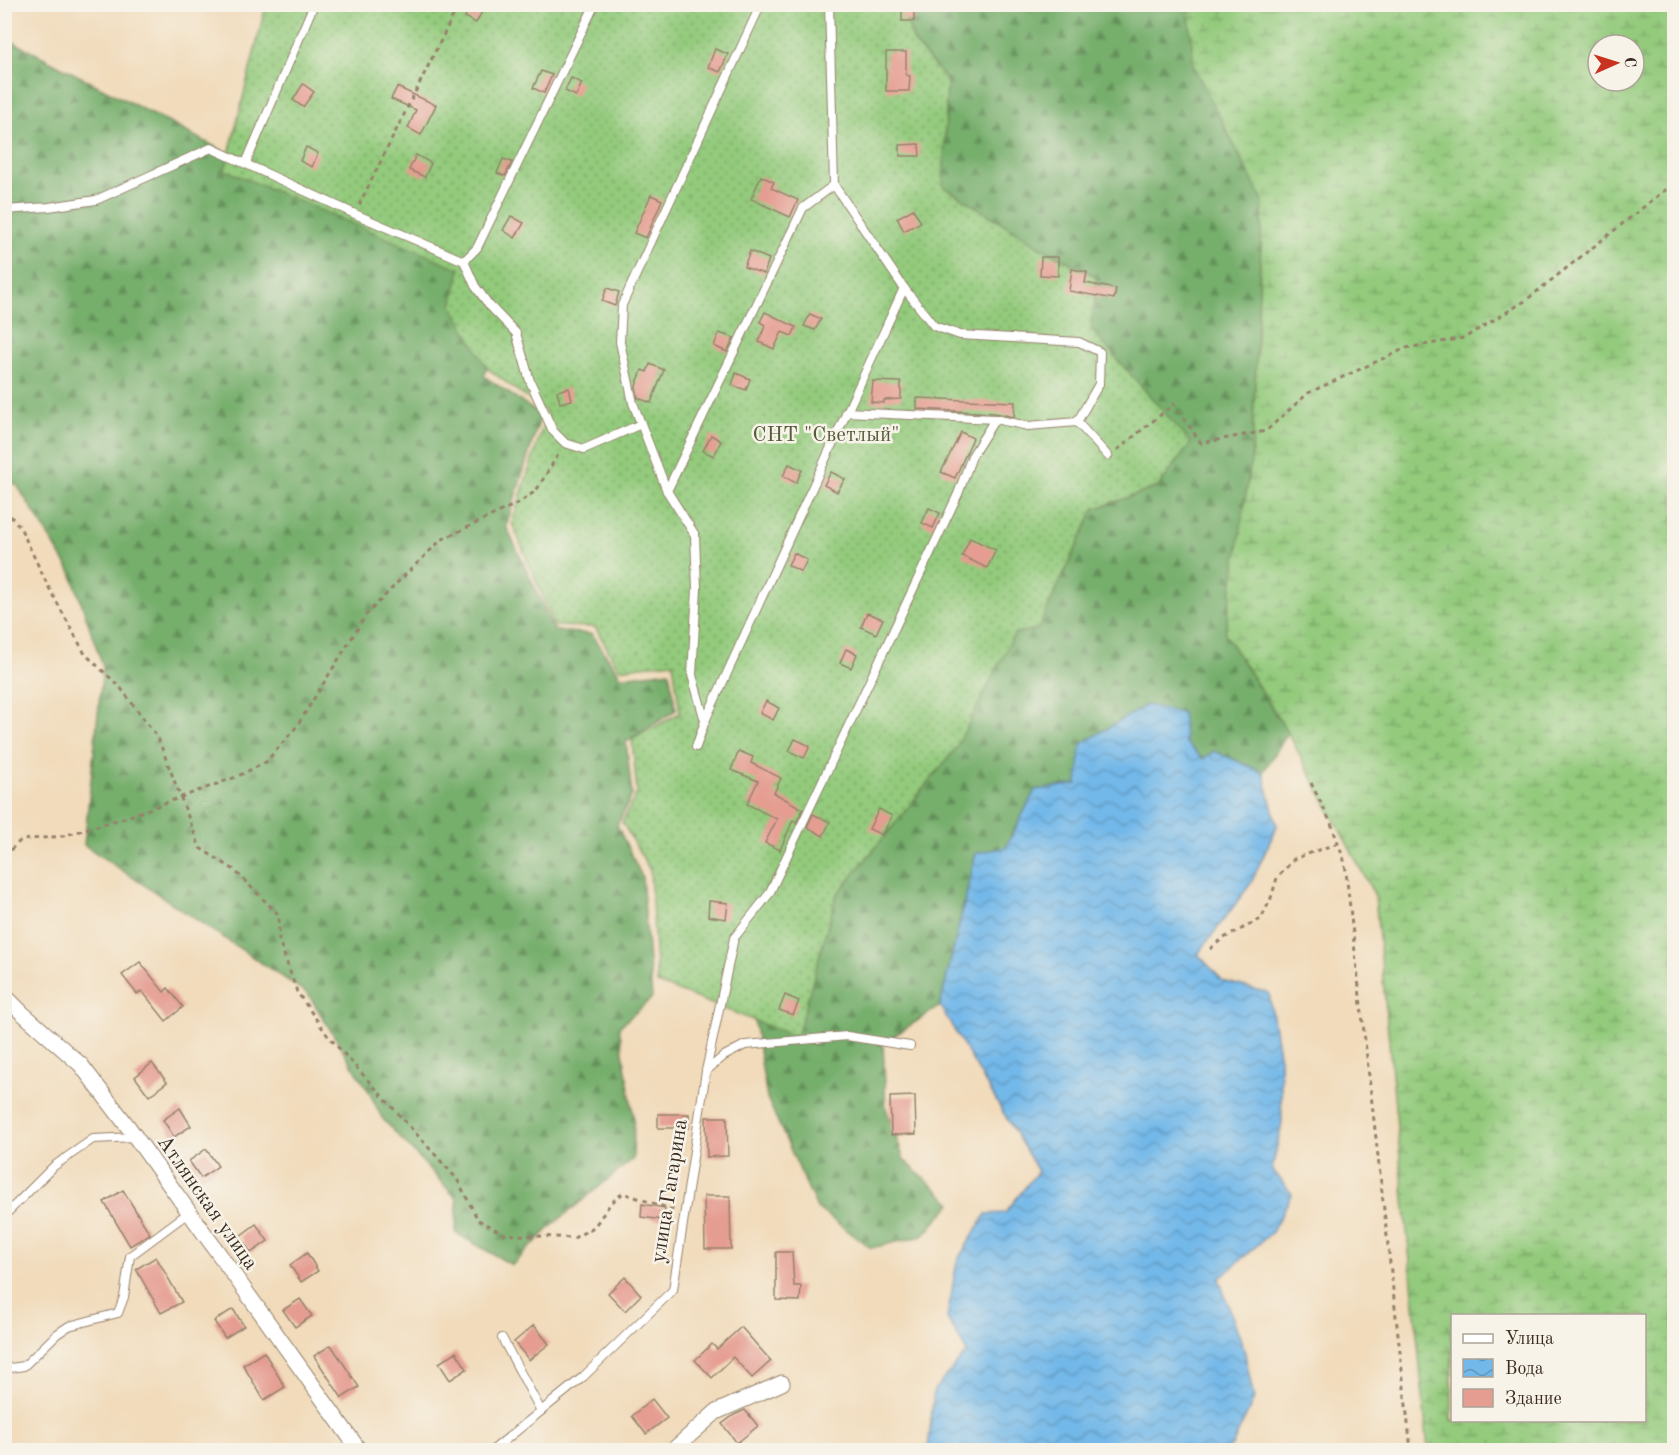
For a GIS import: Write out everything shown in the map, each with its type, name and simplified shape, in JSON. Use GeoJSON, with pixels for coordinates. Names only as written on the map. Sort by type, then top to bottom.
{"type":"FeatureCollection","features":[{"type":"Feature","properties":{"kind":"street","name":"Атлянская улица"},"geometry":{"type":"LineString","coordinates":[[4,994],[81,1065],[359,1450]]}},
{"type":"Feature","properties":{"kind":"street"},"geometry":{"type":"LineString","coordinates":[[673,1450],[716,1412],[782,1383]]}},
{"type":"Feature","properties":{"kind":"lane"},"geometry":{"type":"LineString","coordinates":[[246,163],[314,4]]}},
{"type":"Feature","properties":{"kind":"lane"},"geometry":{"type":"LineString","coordinates":[[464,261],[477,248],[595,4]]}},
{"type":"Feature","properties":{"kind":"lane"},"geometry":{"type":"LineString","coordinates":[[705,721],[692,675],[697,589],[695,535],[667,491],[633,403],[620,342],[622,305],[761,4]]}},
{"type":"Feature","properties":{"kind":"lane"},"geometry":{"type":"LineString","coordinates":[[829,4],[834,185],[904,288],[934,326],[960,335],[1079,342],[1100,352],[1099,384],[1077,422]]}},
{"type":"Feature","properties":{"kind":"lane"},"geometry":{"type":"LineString","coordinates":[[4,210],[49,207],[96,200],[211,148],[464,261],[475,286],[489,305],[516,333],[530,381],[553,431],[565,444],[584,449],[642,424]]}},
{"type":"Feature","properties":{"kind":"lane"},"geometry":{"type":"LineString","coordinates":[[667,491],[803,208],[834,185]]}},
{"type":"Feature","properties":{"kind":"lane"},"geometry":{"type":"LineString","coordinates":[[696,747],[705,721],[904,288]]}},
{"type":"Feature","properties":{"kind":"lane"},"geometry":{"type":"LineString","coordinates":[[846,412],[995,419],[1028,426],[1077,422]]}},
{"type":"Feature","properties":{"kind":"lane","name":"улица Гагарина"},"geometry":{"type":"LineString","coordinates":[[493,1450],[583,1377],[673,1290],[706,1071],[734,938],[769,894],[958,494],[972,456],[995,419]]}},
{"type":"Feature","properties":{"kind":"lane"},"geometry":{"type":"LineString","coordinates":[[1077,422],[1108,456]]}},
{"type":"Feature","properties":{"kind":"lane"},"geometry":{"type":"LineString","coordinates":[[706,1071],[724,1056],[745,1045],[847,1036],[910,1046]]}},
{"type":"Feature","properties":{"kind":"lane"},"geometry":{"type":"LineString","coordinates":[[4,1216],[54,1166],[93,1139],[135,1137]]}},
{"type":"Feature","properties":{"kind":"lane"},"geometry":{"type":"LineString","coordinates":[[4,1369],[24,1366],[57,1334],[69,1326],[118,1313],[124,1298],[130,1256],[188,1213]]}},
{"type":"Feature","properties":{"kind":"lane"},"geometry":{"type":"LineString","coordinates":[[502,1338],[541,1411]]}},
{"type":"Feature","properties":{"kind":"path"},"geometry":{"type":"LineString","coordinates":[[355,214],[459,4]]}},
{"type":"Feature","properties":{"kind":"path"},"geometry":{"type":"LineString","coordinates":[[1108,456],[1174,404],[1201,442],[1266,431],[1308,393],[1406,348],[1464,338],[1525,301],[1674,183]]}},
{"type":"Feature","properties":{"kind":"path"},"geometry":{"type":"LineString","coordinates":[[4,856],[21,840],[63,836],[127,817],[236,777],[266,762],[297,726],[366,615],[441,540],[518,503],[536,491],[565,444]]}},
{"type":"Feature","properties":{"kind":"path"},"geometry":{"type":"LineString","coordinates":[[4,509],[20,527],[47,585],[85,654],[120,687],[158,738],[200,848],[233,869],[279,915],[279,940],[297,992],[328,1035],[457,1179],[478,1220],[504,1234],[574,1239],[594,1227],[611,1203],[623,1193],[684,1214]]}},
{"type":"Feature","properties":{"kind":"path"},"geometry":{"type":"LineString","coordinates":[[1311,783],[1331,823],[1345,862],[1411,1450]]}},
{"type":"Feature","properties":{"kind":"path"},"geometry":{"type":"LineString","coordinates":[[1210,949],[1222,939],[1261,919],[1277,878],[1294,859],[1338,843]]}},
{"type":"Feature","properties":{"kind":"green space","name":"СНТ \"Светлый\""},"geometry":{"type":"Polygon","coordinates":[[[266,5],[901,5],[914,42],[947,81],[943,186],[1040,247],[1097,277],[1091,329],[1191,443],[1158,487],[1094,509],[1038,629],[1015,633],[956,748],[836,896],[797,1037],[657,983],[650,870],[622,822],[637,793],[632,739],[680,713],[673,662],[619,669],[595,627],[555,626],[512,523],[547,413],[487,368],[452,306],[460,269],[225,170],[266,5]]]}},
{"type":"Feature","properties":{"kind":"green space"},"geometry":{"type":"Polygon","coordinates":[[[901,5],[1188,5],[1194,67],[1263,201],[1252,454],[1225,634],[1288,733],[1263,772],[1214,751],[1203,759],[1186,743],[1077,784],[1035,790],[1006,848],[976,853],[940,1006],[883,1043],[886,1108],[904,1160],[952,1203],[923,1236],[871,1248],[817,1208],[767,1098],[754,1020],[797,1036],[836,896],[956,748],[1015,633],[1038,629],[1094,509],[1158,487],[1090,329],[1097,277],[1040,247],[943,186],[947,81],[914,42],[901,5]]]}},
{"type":"Feature","properties":{"kind":"green space"},"geometry":{"type":"Polygon","coordinates":[[[1188,5],[1674,5],[1674,1450],[1428,1450],[1375,896],[1288,733],[1225,634],[1252,454],[1263,201],[1194,67],[1188,5]]]}},
{"type":"Feature","properties":{"kind":"green space"},"geometry":{"type":"Polygon","coordinates":[[[4,37],[246,163],[506,286],[484,376],[541,415],[506,526],[555,631],[592,634],[621,677],[669,671],[676,710],[626,742],[632,795],[617,825],[642,877],[652,998],[619,1027],[634,1120],[633,1159],[556,1222],[512,1265],[456,1233],[457,1199],[382,1118],[368,1090],[308,994],[84,845],[103,667],[71,572],[17,485],[5,480],[4,37]]]}},
{"type":"Feature","properties":{"kind":"water"},"geometry":{"type":"Polygon","coordinates":[[[1146,705],[1182,713],[1186,743],[1203,759],[1214,751],[1263,772],[1277,826],[1251,883],[1198,954],[1223,981],[1269,993],[1280,1060],[1282,1123],[1272,1169],[1292,1194],[1272,1232],[1219,1279],[1244,1349],[1254,1399],[1232,1446],[1227,1450],[928,1450],[934,1390],[967,1352],[947,1318],[957,1261],[986,1214],[1005,1213],[1038,1171],[940,1006],[976,853],[1006,847],[1035,790],[1077,784],[1081,744],[1146,705]]]}},
{"type":"Feature","properties":{"kind":"building"},"geometry":{"type":"Polygon","coordinates":[[[471,4],[486,4],[476,23],[465,17],[471,4]]]}},
{"type":"Feature","properties":{"kind":"building"},"geometry":{"type":"Polygon","coordinates":[[[902,8],[914,8],[914,21],[902,21],[902,8]]]}},
{"type":"Feature","properties":{"kind":"building"},"geometry":{"type":"Polygon","coordinates":[[[715,49],[728,54],[720,72],[708,67],[715,49]]]}},
{"type":"Feature","properties":{"kind":"building"},"geometry":{"type":"Polygon","coordinates":[[[886,52],[906,52],[906,75],[910,76],[909,91],[886,91],[886,52]]]}},
{"type":"Feature","properties":{"kind":"building"},"geometry":{"type":"Polygon","coordinates":[[[541,71],[552,75],[544,93],[533,88],[541,71]]]}},
{"type":"Feature","properties":{"kind":"building"},"geometry":{"type":"Polygon","coordinates":[[[571,78],[582,83],[576,96],[565,91],[571,78]]]}},
{"type":"Feature","properties":{"kind":"building"},"geometry":{"type":"Polygon","coordinates":[[[303,84],[314,92],[303,107],[293,100],[303,84]]]}},
{"type":"Feature","properties":{"kind":"building"},"geometry":{"type":"Polygon","coordinates":[[[397,87],[436,105],[421,135],[408,128],[416,110],[391,99],[397,87]]]}},
{"type":"Feature","properties":{"kind":"building"},"geometry":{"type":"Polygon","coordinates":[[[919,144],[920,156],[900,156],[900,145],[919,144]]]}},
{"type":"Feature","properties":{"kind":"building"},"geometry":{"type":"Polygon","coordinates":[[[306,147],[318,153],[312,167],[300,161],[306,147]]]}},
{"type":"Feature","properties":{"kind":"building"},"geometry":{"type":"Polygon","coordinates":[[[416,155],[431,163],[425,177],[409,170],[416,155]]]}},
{"type":"Feature","properties":{"kind":"building"},"geometry":{"type":"Polygon","coordinates":[[[503,159],[512,162],[505,176],[497,173],[503,159]]]}},
{"type":"Feature","properties":{"kind":"building"},"geometry":{"type":"Polygon","coordinates":[[[761,176],[774,182],[771,188],[798,200],[790,217],[751,199],[761,176]]]}},
{"type":"Feature","properties":{"kind":"building"},"geometry":{"type":"Polygon","coordinates":[[[651,195],[662,200],[646,238],[634,233],[651,195]]]}},
{"type":"Feature","properties":{"kind":"building"},"geometry":{"type":"Polygon","coordinates":[[[913,209],[921,222],[904,231],[897,218],[913,209]]]}},
{"type":"Feature","properties":{"kind":"building"},"geometry":{"type":"Polygon","coordinates":[[[511,216],[524,223],[515,238],[503,230],[511,216]]]}},
{"type":"Feature","properties":{"kind":"building"},"geometry":{"type":"Polygon","coordinates":[[[750,251],[769,259],[764,274],[744,267],[750,251]]]}},
{"type":"Feature","properties":{"kind":"building"},"geometry":{"type":"Polygon","coordinates":[[[1041,257],[1058,257],[1058,276],[1040,275],[1041,257]]]}},
{"type":"Feature","properties":{"kind":"building"},"geometry":{"type":"Polygon","coordinates":[[[1072,269],[1087,272],[1085,283],[1116,289],[1114,299],[1069,291],[1072,269]]]}},
{"type":"Feature","properties":{"kind":"building"},"geometry":{"type":"Polygon","coordinates":[[[607,288],[619,292],[615,306],[602,301],[607,288]]]}},
{"type":"Feature","properties":{"kind":"building"},"geometry":{"type":"Polygon","coordinates":[[[765,312],[796,327],[792,336],[782,332],[774,349],[759,342],[765,325],[760,322],[765,312]]]}},
{"type":"Feature","properties":{"kind":"building"},"geometry":{"type":"Polygon","coordinates":[[[810,314],[821,319],[815,330],[804,326],[810,314]]]}},
{"type":"Feature","properties":{"kind":"building"},"geometry":{"type":"Polygon","coordinates":[[[719,333],[734,338],[727,352],[714,346],[719,333]]]}},
{"type":"Feature","properties":{"kind":"building"},"geometry":{"type":"Polygon","coordinates":[[[650,364],[664,370],[651,403],[638,398],[636,386],[642,370],[647,372],[650,364]]]}},
{"type":"Feature","properties":{"kind":"building"},"geometry":{"type":"Polygon","coordinates":[[[736,373],[750,379],[746,390],[732,385],[736,373]]]}},
{"type":"Feature","properties":{"kind":"building"},"geometry":{"type":"Polygon","coordinates":[[[873,381],[901,382],[901,399],[884,400],[884,403],[871,402],[873,381]]]}},
{"type":"Feature","properties":{"kind":"building"},"geometry":{"type":"Polygon","coordinates":[[[569,388],[572,400],[560,403],[557,391],[569,388]]]}},
{"type":"Feature","properties":{"kind":"building"},"geometry":{"type":"Polygon","coordinates":[[[917,398],[1015,402],[1014,417],[995,413],[917,409],[917,398]]]}},
{"type":"Feature","properties":{"kind":"building"},"geometry":{"type":"Polygon","coordinates":[[[961,432],[973,438],[955,478],[941,472],[961,432]]]}},
{"type":"Feature","properties":{"kind":"building"},"geometry":{"type":"Polygon","coordinates":[[[711,435],[721,441],[714,456],[703,451],[711,435]]]}},
{"type":"Feature","properties":{"kind":"building"},"geometry":{"type":"Polygon","coordinates":[[[789,464],[802,470],[796,483],[783,476],[789,464]]]}},
{"type":"Feature","properties":{"kind":"building"},"geometry":{"type":"Polygon","coordinates":[[[831,472],[845,479],[837,492],[824,485],[831,472]]]}},
{"type":"Feature","properties":{"kind":"building"},"geometry":{"type":"Polygon","coordinates":[[[929,508],[940,513],[933,528],[922,523],[929,508]]]}},
{"type":"Feature","properties":{"kind":"building"},"geometry":{"type":"Polygon","coordinates":[[[970,538],[996,550],[987,568],[962,556],[970,538]]]}},
{"type":"Feature","properties":{"kind":"building"},"geometry":{"type":"Polygon","coordinates":[[[794,553],[807,560],[801,572],[788,565],[794,553]]]}},
{"type":"Feature","properties":{"kind":"building"},"geometry":{"type":"Polygon","coordinates":[[[867,613],[883,619],[876,634],[861,627],[867,613]]]}},
{"type":"Feature","properties":{"kind":"building"},"geometry":{"type":"Polygon","coordinates":[[[846,649],[857,654],[851,668],[840,663],[846,649]]]}},
{"type":"Feature","properties":{"kind":"building"},"geometry":{"type":"Polygon","coordinates":[[[766,701],[779,708],[773,720],[760,713],[766,701]]]}},
{"type":"Feature","properties":{"kind":"building"},"geometry":{"type":"Polygon","coordinates":[[[795,739],[810,746],[804,758],[789,751],[795,739]]]}},
{"type":"Feature","properties":{"kind":"building"},"geometry":{"type":"Polygon","coordinates":[[[739,751],[753,757],[751,763],[781,778],[774,793],[803,809],[796,822],[793,820],[780,850],[765,843],[777,819],[747,804],[758,781],[731,770],[739,751]]]}},
{"type":"Feature","properties":{"kind":"building"},"geometry":{"type":"Polygon","coordinates":[[[879,809],[892,816],[882,835],[869,829],[879,809]]]}},
{"type":"Feature","properties":{"kind":"building"},"geometry":{"type":"Polygon","coordinates":[[[813,814],[830,822],[823,836],[807,827],[813,814]]]}},
{"type":"Feature","properties":{"kind":"building"},"geometry":{"type":"Polygon","coordinates":[[[709,901],[728,903],[726,919],[708,916],[709,901]]]}},
{"type":"Feature","properties":{"kind":"building"},"geometry":{"type":"Polygon","coordinates":[[[140,962],[164,992],[168,988],[183,1007],[166,1021],[142,991],[137,994],[122,975],[140,962]]]}},
{"type":"Feature","properties":{"kind":"building"},"geometry":{"type":"Polygon","coordinates":[[[785,995],[799,1001],[793,1015],[779,1010],[785,995]]]}},
{"type":"Feature","properties":{"kind":"building"},"geometry":{"type":"Polygon","coordinates":[[[152,1063],[167,1082],[149,1096],[135,1077],[152,1063]]]}},
{"type":"Feature","properties":{"kind":"building"},"geometry":{"type":"Polygon","coordinates":[[[915,1096],[916,1134],[891,1135],[890,1097],[915,1096]]]}},
{"type":"Feature","properties":{"kind":"building"},"geometry":{"type":"Polygon","coordinates":[[[180,1108],[191,1126],[174,1137],[163,1120],[180,1108]]]}},
{"type":"Feature","properties":{"kind":"building"},"geometry":{"type":"Polygon","coordinates":[[[658,1114],[689,1114],[689,1128],[658,1128],[658,1114]]]}},
{"type":"Feature","properties":{"kind":"building"},"geometry":{"type":"Polygon","coordinates":[[[706,1117],[727,1117],[728,1156],[707,1157],[706,1117]]]}},
{"type":"Feature","properties":{"kind":"building"},"geometry":{"type":"Polygon","coordinates":[[[206,1149],[218,1166],[201,1178],[189,1161],[206,1149]]]}},
{"type":"Feature","properties":{"kind":"building"},"geometry":{"type":"Polygon","coordinates":[[[123,1190],[150,1234],[130,1246],[104,1202],[123,1190]]]}},
{"type":"Feature","properties":{"kind":"building"},"geometry":{"type":"Polygon","coordinates":[[[704,1196],[730,1196],[731,1249],[705,1249],[704,1196]]]}},
{"type":"Feature","properties":{"kind":"building"},"geometry":{"type":"Polygon","coordinates":[[[642,1204],[665,1208],[663,1220],[641,1217],[642,1204]]]}},
{"type":"Feature","properties":{"kind":"building"},"geometry":{"type":"Polygon","coordinates":[[[256,1224],[268,1241],[251,1253],[240,1236],[256,1224]]]}},
{"type":"Feature","properties":{"kind":"building"},"geometry":{"type":"Polygon","coordinates":[[[776,1252],[792,1252],[794,1286],[801,1286],[800,1301],[776,1300],[776,1252]]]}},
{"type":"Feature","properties":{"kind":"building"},"geometry":{"type":"Polygon","coordinates":[[[307,1253],[318,1271],[301,1282],[290,1265],[307,1253]]]}},
{"type":"Feature","properties":{"kind":"building"},"geometry":{"type":"Polygon","coordinates":[[[156,1257],[182,1302],[161,1313],[136,1269],[156,1257]]]}},
{"type":"Feature","properties":{"kind":"building"},"geometry":{"type":"Polygon","coordinates":[[[625,1277],[641,1295],[625,1311],[608,1293],[625,1277]]]}},
{"type":"Feature","properties":{"kind":"building"},"geometry":{"type":"Polygon","coordinates":[[[300,1299],[312,1316],[295,1327],[283,1310],[300,1299]]]}},
{"type":"Feature","properties":{"kind":"building"},"geometry":{"type":"Polygon","coordinates":[[[233,1309],[244,1326],[225,1338],[214,1321],[233,1309]]]}},
{"type":"Feature","properties":{"kind":"building"},"geometry":{"type":"Polygon","coordinates":[[[534,1325],[549,1344],[529,1360],[514,1342],[534,1325]]]}},
{"type":"Feature","properties":{"kind":"building"},"geometry":{"type":"Polygon","coordinates":[[[741,1327],[771,1361],[752,1378],[733,1357],[712,1378],[695,1360],[712,1344],[717,1349],[741,1327]]]}},
{"type":"Feature","properties":{"kind":"building"},"geometry":{"type":"Polygon","coordinates":[[[331,1345],[359,1387],[342,1398],[314,1356],[331,1345]]]}},
{"type":"Feature","properties":{"kind":"building"},"geometry":{"type":"Polygon","coordinates":[[[264,1352],[285,1387],[264,1400],[243,1365],[264,1352]]]}},
{"type":"Feature","properties":{"kind":"building"},"geometry":{"type":"Polygon","coordinates":[[[456,1352],[467,1369],[450,1380],[439,1363],[456,1352]]]}},
{"type":"Feature","properties":{"kind":"building"},"geometry":{"type":"Polygon","coordinates":[[[652,1399],[667,1418],[646,1434],[632,1416],[652,1399]]]}},
{"type":"Feature","properties":{"kind":"building"},"geometry":{"type":"Polygon","coordinates":[[[745,1410],[758,1426],[737,1443],[722,1424],[745,1410]]]}}]}
